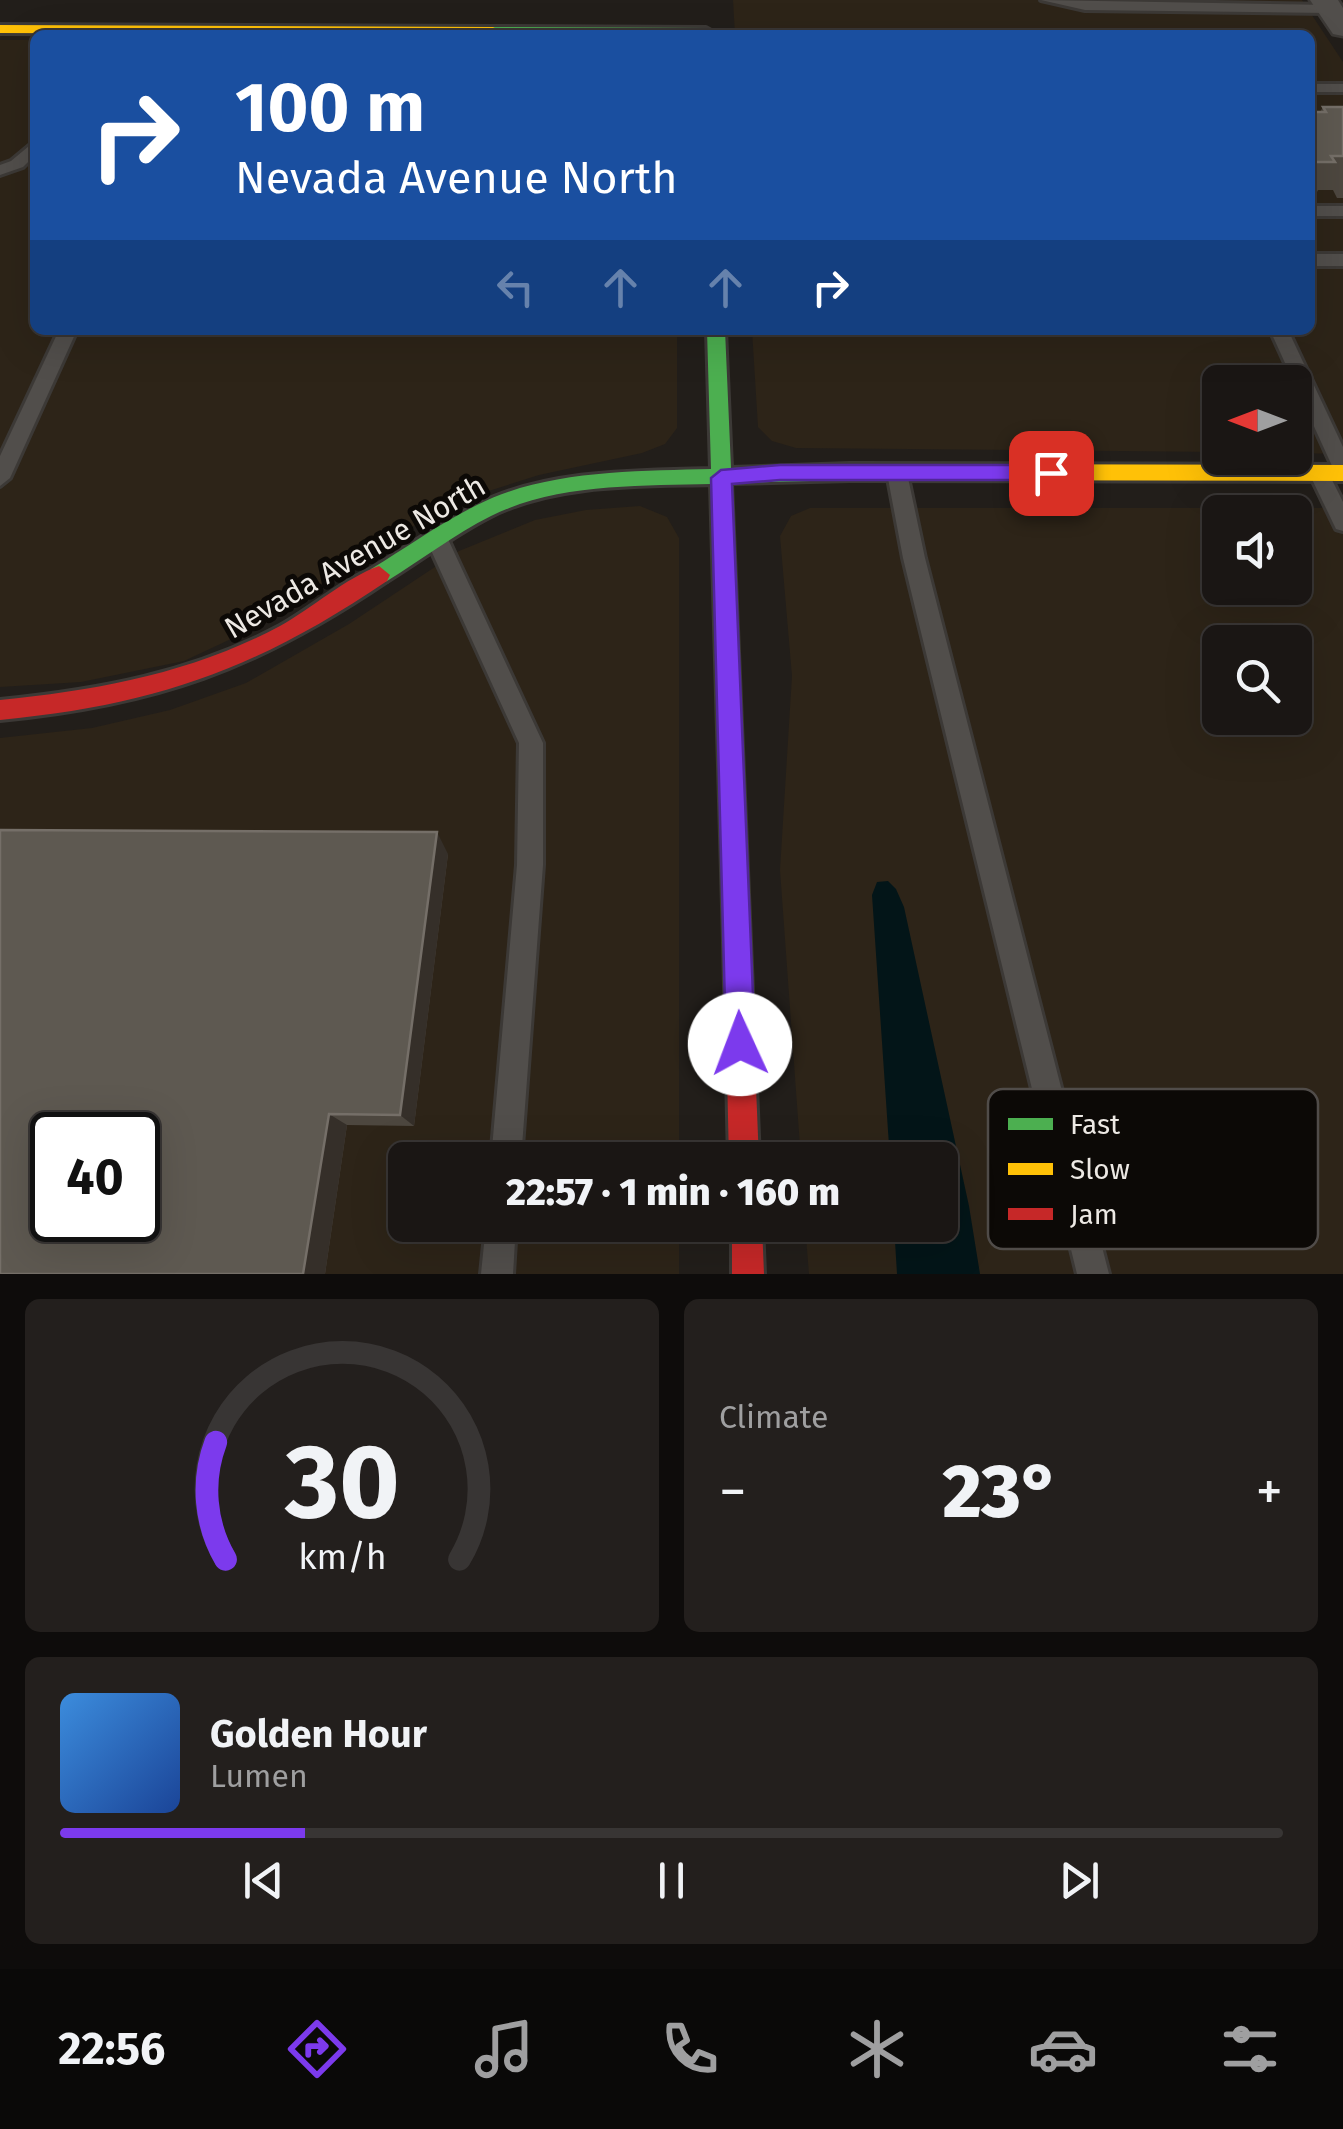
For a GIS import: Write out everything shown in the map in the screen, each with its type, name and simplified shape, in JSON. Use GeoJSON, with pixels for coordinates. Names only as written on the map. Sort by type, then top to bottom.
{"type":"FeatureCollection","features":[{"type":"Feature","properties":{"kind":"street"},"geometry":{"type":"LineString","coordinates":[[344,30],[706,27]]}},
{"type":"Feature","properties":{"kind":"street"},"geometry":{"type":"LineString","coordinates":[[0,29],[34,30]]}},
{"type":"Feature","properties":{"kind":"street"},"geometry":{"type":"LineString","coordinates":[[716,335],[743,1142]]}},
{"type":"Feature","properties":{"kind":"street","name":"Nevada Avenue North"},"geometry":{"type":"LineString","coordinates":[[0,710],[76,706],[154,692],[241,660],[314,620],[436,538],[490,507],[554,488],[611,478],[721,478],[780,473],[1335,471]]}},
{"type":"Feature","properties":{"kind":"street"},"geometry":{"type":"LineString","coordinates":[[747,1242],[748,1274]]}},
{"type":"Feature","properties":{"kind":"lane"},"geometry":{"type":"LineString","coordinates":[[1048,0],[1085,6],[1333,12]]}},
{"type":"Feature","properties":{"kind":"lane"},"geometry":{"type":"LineString","coordinates":[[1315,88],[1343,88]]}},
{"type":"Feature","properties":{"kind":"lane"},"geometry":{"type":"LineString","coordinates":[[0,170],[18,164],[30,151]]}},
{"type":"Feature","properties":{"kind":"lane"},"geometry":{"type":"LineString","coordinates":[[1315,211],[1343,211]]}},
{"type":"Feature","properties":{"kind":"lane"},"geometry":{"type":"LineString","coordinates":[[1315,260],[1343,260]]}},
{"type":"Feature","properties":{"kind":"lane"},"geometry":{"type":"LineString","coordinates":[[0,478],[66,335]]}},
{"type":"Feature","properties":{"kind":"lane"},"geometry":{"type":"LineString","coordinates":[[1281,335],[1335,471],[1343,523]]}},
{"type":"Feature","properties":{"kind":"lane"},"geometry":{"type":"LineString","coordinates":[[897,473],[914,558],[1047,1089]]}},
{"type":"Feature","properties":{"kind":"lane"},"geometry":{"type":"LineString","coordinates":[[436,538],[531,743],[530,865],[507,1142]]}},
{"type":"Feature","properties":{"kind":"lane"},"geometry":{"type":"LineString","coordinates":[[497,1274],[500,1242]]}},
{"type":"Feature","properties":{"kind":"lane"},"geometry":{"type":"LineString","coordinates":[[1087,1249],[1093,1274]]}},
{"type":"Feature","properties":{"kind":"shaded area"},"geometry":{"type":"Polygon","coordinates":[[[733,0],[1302,0],[1343,62],[1343,454],[1312,453],[1312,365],[1202,365],[1202,452],[796,448],[772,441],[758,427],[752,335],[1315,335],[1315,30],[735,30],[733,0]]]}},
{"type":"Feature","properties":{"kind":"shaded area"},"geometry":{"type":"Polygon","coordinates":[[[0,40],[30,40],[30,335],[677,335],[677,428],[665,444],[642,453],[539,475],[454,502],[370,552],[276,618],[184,661],[81,682],[0,687],[0,40]]]}},
{"type":"Feature","properties":{"kind":"shaded area"},"geometry":{"type":"Polygon","coordinates":[[[640,506],[667,517],[679,538],[679,1142],[388,1142],[388,1242],[679,1242],[679,1274],[0,1274],[0,738],[92,728],[170,710],[246,683],[349,624],[459,551],[535,520],[586,510],[640,506]]]}},
{"type":"Feature","properties":{"kind":"shaded area"},"geometry":{"type":"Polygon","coordinates":[[[810,508],[1202,508],[1202,605],[1312,605],[1312,508],[1343,508],[1343,1274],[809,1274],[806,1242],[958,1242],[958,1142],[800,1142],[780,870],[792,676],[780,536],[791,516],[810,508]]]}},
{"type":"Feature","properties":{"kind":"shaded area"},"geometry":{"type":"Polygon","coordinates":[[[888,881],[904,907],[955,1142],[889,1142],[872,895],[877,882],[888,881]]]}},
{"type":"Feature","properties":{"kind":"shaded area"},"geometry":{"type":"Polygon","coordinates":[[[958,1155],[980,1274],[897,1274],[895,1242],[958,1242],[958,1155]]]}},
{"type":"Feature","properties":{"kind":"building"},"geometry":{"type":"Polygon","coordinates":[[[1323,107],[1343,107],[1343,156],[1331,156],[1335,162],[1315,162],[1315,112],[1326,112],[1323,107]]]}},
{"type":"Feature","properties":{"kind":"building"},"geometry":{"type":"Polygon","coordinates":[[[0,830],[437,832],[400,1115],[329,1114],[303,1274],[0,1274],[0,830]]]}},
{"type":"Feature","properties":{"kind":"traffic: fast"},"geometry":{"type":"LineString","coordinates":[[716,335],[737,942]]}},
{"type":"Feature","properties":{"kind":"traffic: fast"},"geometry":{"type":"LineString","coordinates":[[379,575],[486,509],[551,489],[616,479],[850,472]]}},
{"type":"Feature","properties":{"kind":"traffic: slow"},"geometry":{"type":"LineString","coordinates":[[0,29],[246,30]]}},
{"type":"Feature","properties":{"kind":"traffic: slow"},"geometry":{"type":"LineString","coordinates":[[850,472],[1343,473]]}},
{"type":"Feature","properties":{"kind":"traffic: jam"},"geometry":{"type":"LineString","coordinates":[[0,710],[107,697],[200,672],[288,633],[379,575]]}},
{"type":"Feature","properties":{"kind":"traffic: jam"},"geometry":{"type":"LineString","coordinates":[[737,942],[743,1142]]}},
{"type":"Feature","properties":{"kind":"traffic: jam"},"geometry":{"type":"LineString","coordinates":[[747,1242],[748,1274]]}},
{"type":"Feature","properties":{"kind":"route"},"geometry":{"type":"LineString","coordinates":[[740,1044],[721,478],[780,473],[1051,473]]}}]}
